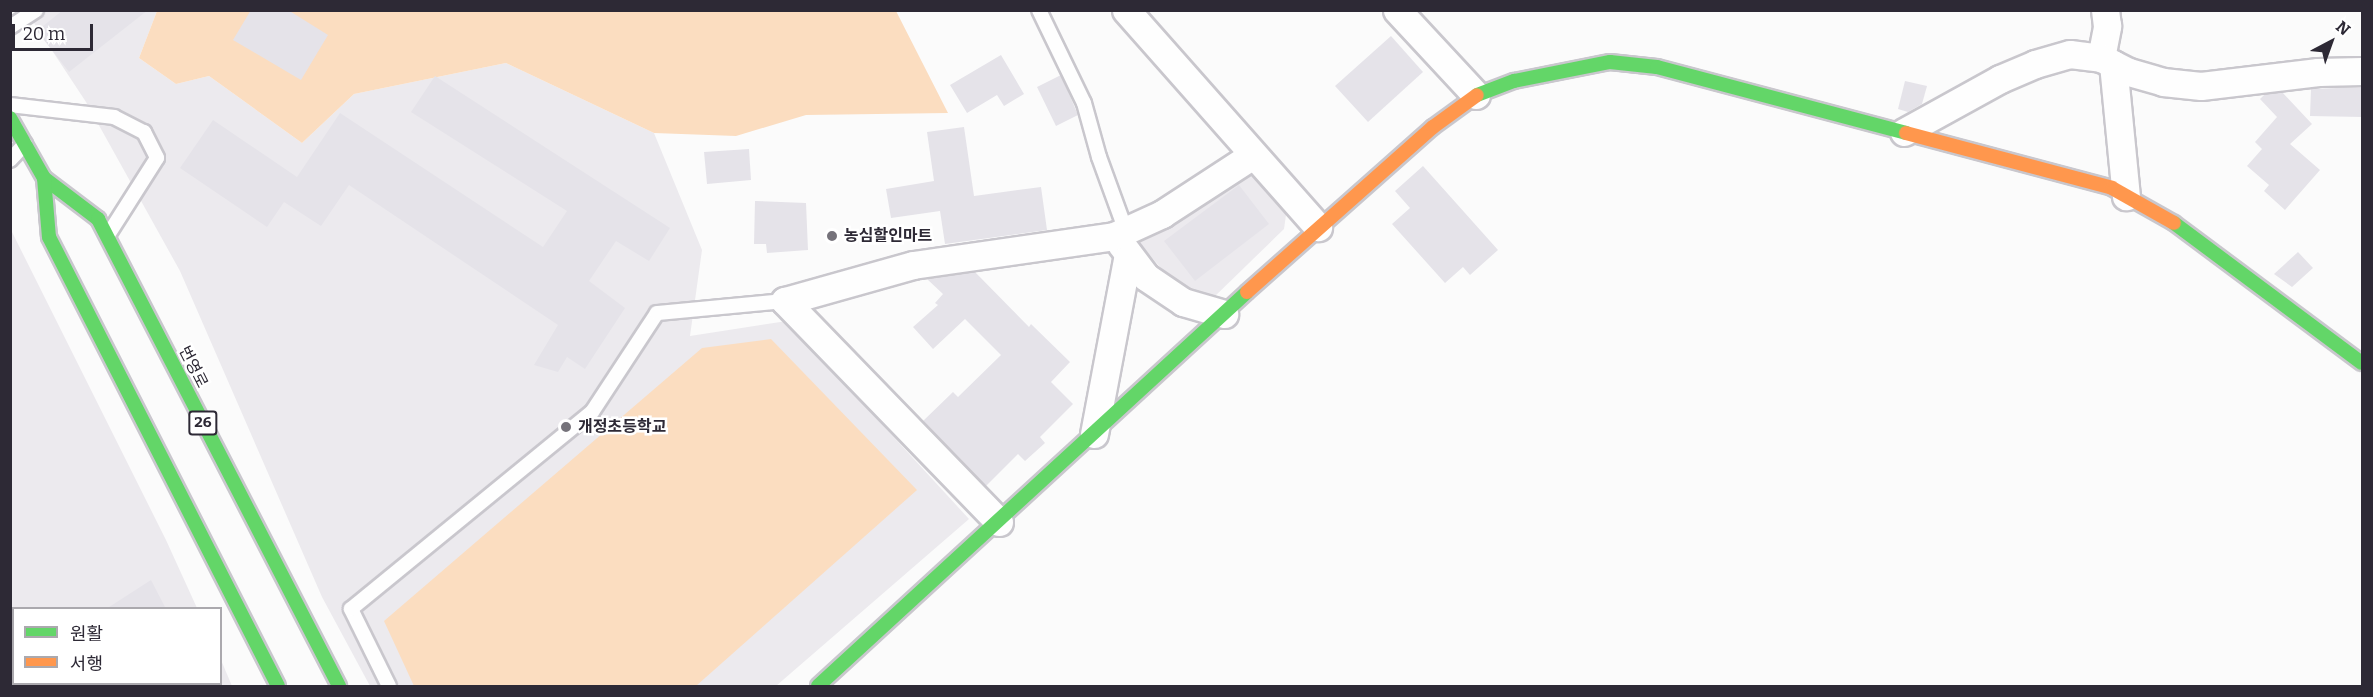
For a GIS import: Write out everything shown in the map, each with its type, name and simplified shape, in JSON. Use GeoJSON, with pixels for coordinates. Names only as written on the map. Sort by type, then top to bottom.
{"type":"FeatureCollection","features":[{"type":"Feature","properties":{"kind":"street"},"geometry":{"type":"LineString","coordinates":[[1126,10],[1318,227]]}},
{"type":"Feature","properties":{"kind":"street"},"geometry":{"type":"LineString","coordinates":[[1397,10],[1476,95]]}},
{"type":"Feature","properties":{"kind":"street"},"geometry":{"type":"LineString","coordinates":[[2105,10],[2107,61],[2126,196]]}},
{"type":"Feature","properties":{"kind":"street"},"geometry":{"type":"LineString","coordinates":[[1904,132],[2000,79],[2035,64],[2070,54],[2107,61],[2128,72],[2163,82],[2202,86],[2318,72],[2362,71]]}},
{"type":"Feature","properties":{"kind":"street"},"geometry":{"type":"LineString","coordinates":[[818,687],[1318,227],[1408,148],[1476,95],[1514,81],[1610,62],[1657,66],[2112,188],[2166,217],[2362,363]]}},
{"type":"Feature","properties":{"kind":"street","name":"번영로"},"geometry":{"type":"LineString","coordinates":[[10,118],[44,178],[98,219],[339,687]]}},
{"type":"Feature","properties":{"kind":"street"},"geometry":{"type":"LineString","coordinates":[[999,522],[785,301],[913,265],[1123,240],[1252,155]]}},
{"type":"Feature","properties":{"kind":"street","name":"번영로"},"geometry":{"type":"LineString","coordinates":[[44,178],[49,237],[278,687]]}},
{"type":"Feature","properties":{"kind":"street"},"geometry":{"type":"LineString","coordinates":[[1123,240],[1146,277],[1183,302],[1224,314]]}},
{"type":"Feature","properties":{"kind":"street"},"geometry":{"type":"LineString","coordinates":[[1094,434],[1123,240]]}},
{"type":"Feature","properties":{"kind":"lane"},"geometry":{"type":"LineString","coordinates":[[10,27],[36,10]]}},
{"type":"Feature","properties":{"kind":"lane"},"geometry":{"type":"LineString","coordinates":[[1039,10],[1084,103],[1123,240]]}},
{"type":"Feature","properties":{"kind":"lane"},"geometry":{"type":"LineString","coordinates":[[10,105],[114,117],[144,132],[157,159],[107,236]]}},
{"type":"Feature","properties":{"kind":"lane"},"geometry":{"type":"LineString","coordinates":[[10,160],[25,144]]}},
{"type":"Feature","properties":{"kind":"lane"},"geometry":{"type":"LineString","coordinates":[[389,687],[351,609],[592,412],[657,313],[785,301]]}},
{"type":"Feature","properties":{"kind":"shaded area","name":"개정초등학교"},"geometry":{"type":"Polygon","coordinates":[[[26,11],[157,11],[139,58],[176,84],[209,76],[302,143],[354,94],[506,63],[654,133],[702,250],[690,336],[787,321],[969,519],[776,686],[370,686],[322,597],[180,271],[86,102],[26,11]]]}},
{"type":"Feature","properties":{"kind":"shaded area"},"geometry":{"type":"Polygon","coordinates":[[[157,11],[896,11],[948,113],[806,115],[736,136],[654,133],[506,63],[354,94],[302,143],[209,76],[176,84],[139,58],[157,11]]]}},
{"type":"Feature","properties":{"kind":"shaded area"},"geometry":{"type":"Polygon","coordinates":[[[1249,168],[1287,208],[1284,229],[1211,300],[1178,288],[1136,239],[1249,168]]]}},
{"type":"Feature","properties":{"kind":"shaded area"},"geometry":{"type":"Polygon","coordinates":[[[10,228],[166,540],[197,607],[12,607],[12,685],[222,685],[222,662],[232,686],[11,686],[10,228]]]}},
{"type":"Feature","properties":{"kind":"shaded area"},"geometry":{"type":"Polygon","coordinates":[[[771,339],[917,490],[696,686],[414,686],[384,621],[702,348],[771,339]]]}},
{"type":"Feature","properties":{"kind":"building"},"geometry":{"type":"Polygon","coordinates":[[[63,10],[148,10],[69,72],[37,31],[63,10]]]}},
{"type":"Feature","properties":{"kind":"building"},"geometry":{"type":"Polygon","coordinates":[[[251,10],[288,10],[328,35],[301,80],[233,40],[251,10]]]}},
{"type":"Feature","properties":{"kind":"building"},"geometry":{"type":"Polygon","coordinates":[[[1391,36],[1423,72],[1368,122],[1335,86],[1391,36]]]}},
{"type":"Feature","properties":{"kind":"building"},"geometry":{"type":"Polygon","coordinates":[[[1001,55],[1024,94],[1004,106],[997,95],[967,113],[950,85],[1001,55]]]}},
{"type":"Feature","properties":{"kind":"building"},"geometry":{"type":"Polygon","coordinates":[[[1061,75],[1078,115],[1056,126],[1037,87],[1061,75]]]}},
{"type":"Feature","properties":{"kind":"building"},"geometry":{"type":"Polygon","coordinates":[[[435,76],[670,228],[649,261],[616,241],[589,281],[625,308],[585,369],[567,357],[558,372],[534,365],[558,325],[349,185],[321,226],[284,202],[267,227],[180,168],[213,120],[297,177],[340,113],[543,247],[567,211],[411,112],[435,76]]]}},
{"type":"Feature","properties":{"kind":"building"},"geometry":{"type":"Polygon","coordinates":[[[1905,81],[1927,86],[1922,104],[1908,112],[1898,109],[1905,81]]]}},
{"type":"Feature","properties":{"kind":"building"},"geometry":{"type":"Polygon","coordinates":[[[2362,87],[2362,117],[2310,116],[2311,89],[2362,87]]]}},
{"type":"Feature","properties":{"kind":"building"},"geometry":{"type":"Polygon","coordinates":[[[2282,92],[2312,124],[2290,144],[2320,170],[2285,210],[2264,191],[2269,185],[2247,166],[2262,149],[2255,142],[2277,117],[2260,99],[2265,94],[2282,92]]]}},
{"type":"Feature","properties":{"kind":"building"},"geometry":{"type":"Polygon","coordinates":[[[964,127],[974,196],[1041,187],[1047,230],[945,244],[940,211],[891,218],[886,189],[934,181],[927,132],[964,127]]]}},
{"type":"Feature","properties":{"kind":"building"},"geometry":{"type":"Polygon","coordinates":[[[749,149],[751,180],[707,184],[704,152],[749,149]]]}},
{"type":"Feature","properties":{"kind":"building"},"geometry":{"type":"Polygon","coordinates":[[[1423,166],[1498,250],[1470,275],[1463,267],[1445,283],[1392,224],[1410,208],[1395,191],[1423,166]]]}},
{"type":"Feature","properties":{"kind":"building"},"geometry":{"type":"Polygon","coordinates":[[[1239,185],[1269,224],[1195,281],[1164,241],[1239,185]]]}},
{"type":"Feature","properties":{"kind":"building"},"geometry":{"type":"Polygon","coordinates":[[[755,201],[806,203],[808,250],[767,253],[766,244],[754,244],[755,201]]]}},
{"type":"Feature","properties":{"kind":"building"},"geometry":{"type":"Polygon","coordinates":[[[2298,252],[2313,268],[2292,287],[2274,274],[2298,252]]]}},
{"type":"Feature","properties":{"kind":"building"},"geometry":{"type":"Polygon","coordinates":[[[975,272],[1029,327],[1031,324],[1070,362],[1051,382],[1073,404],[1040,437],[1045,443],[1025,461],[1018,454],[986,486],[923,421],[953,392],[958,397],[1001,355],[965,319],[933,349],[913,327],[938,305],[935,303],[943,294],[927,279],[975,272]]]}},
{"type":"Feature","properties":{"kind":"building"},"geometry":{"type":"Polygon","coordinates":[[[151,580],[165,607],[109,607],[151,580]]]}},
{"type":"Feature","properties":{"kind":"traffic: fast"},"geometry":{"type":"LineString","coordinates":[[1477,95],[1514,81],[1610,62],[1657,67],[1906,133]]}},
{"type":"Feature","properties":{"kind":"traffic: fast"},"geometry":{"type":"LineString","coordinates":[[10,118],[44,178],[98,219],[339,686]]}},
{"type":"Feature","properties":{"kind":"traffic: fast"},"geometry":{"type":"LineString","coordinates":[[44,178],[49,237],[278,686]]}},
{"type":"Feature","properties":{"kind":"traffic: fast"},"geometry":{"type":"LineString","coordinates":[[2174,223],[2362,363]]}},
{"type":"Feature","properties":{"kind":"traffic: fast"},"geometry":{"type":"LineString","coordinates":[[818,686],[1247,292]]}},
{"type":"Feature","properties":{"kind":"traffic: slow"},"geometry":{"type":"LineString","coordinates":[[1247,292],[1433,127],[1477,95]]}},
{"type":"Feature","properties":{"kind":"traffic: slow"},"geometry":{"type":"LineString","coordinates":[[1906,133],[2112,188],[2174,223]]}},
{"type":"Feature","properties":{"kind":"place","name":"농심할인마트"},"geometry":{"type":"Point","coordinates":[832,236]}},
{"type":"Feature","properties":{"kind":"place","name":"개정초등학교"},"geometry":{"type":"Point","coordinates":[566,427]}}]}
